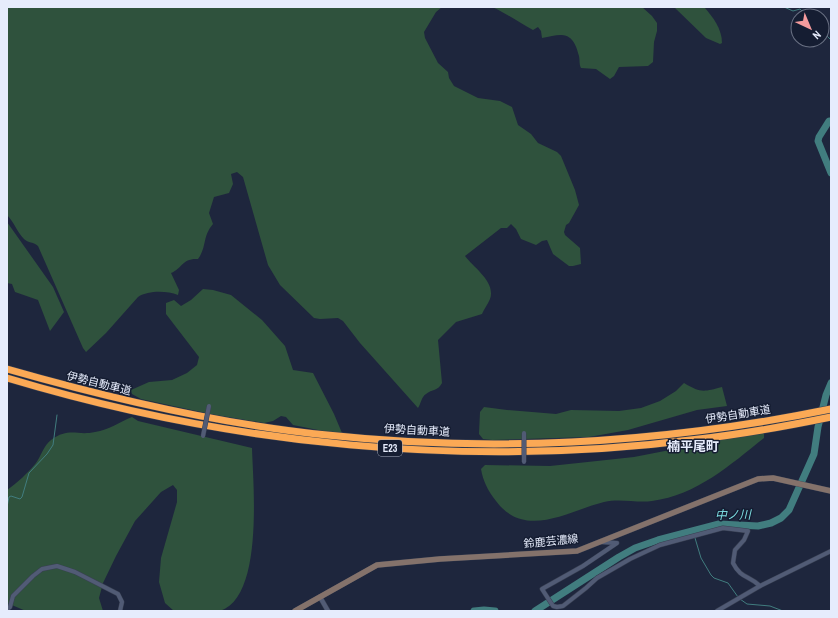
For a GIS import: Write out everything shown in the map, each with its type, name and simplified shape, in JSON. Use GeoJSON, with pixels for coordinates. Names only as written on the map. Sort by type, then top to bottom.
{"type":"FeatureCollection","features":[{"type":"Feature","properties":{"kind":"highway","name":"伊勢自動車道"},"geometry":{"type":"LineString","coordinates":[[7,369],[116,399],[202,417],[294,431],[387,440],[480,443],[580,441],[668,435],[729,427],[831,409]]}},
{"type":"Feature","properties":{"kind":"highway","name":"伊勢自動車道"},"geometry":{"type":"LineString","coordinates":[[7,378],[120,408],[200,425],[307,441],[418,450],[502,452],[610,448],[700,439],[778,428],[831,417]]}},
{"type":"Feature","properties":{"kind":"main road","name":"鈴鹿芸濃線"},"geometry":{"type":"LineString","coordinates":[[295,611],[377,565],[440,559],[577,551],[758,479],[773,478],[831,491]]}},
{"type":"Feature","properties":{"kind":"street"},"geometry":{"type":"LineString","coordinates":[[203,436],[209,406]]}},
{"type":"Feature","properties":{"kind":"street"},"geometry":{"type":"LineString","coordinates":[[524,433],[524,462]]}},
{"type":"Feature","properties":{"kind":"street"},"geometry":{"type":"LineString","coordinates":[[601,542],[617,543],[583,566],[552,585],[542,589],[553,606],[557,608],[563,606],[597,578],[630,559],[660,545],[723,528],[748,531],[744,540],[735,550],[733,563],[741,575],[750,578],[760,586]]}},
{"type":"Feature","properties":{"kind":"street"},"geometry":{"type":"LineString","coordinates":[[717,611],[760,586],[831,551]]}},
{"type":"Feature","properties":{"kind":"street"},"geometry":{"type":"LineString","coordinates":[[7,609],[10,606],[13,596],[33,576],[42,569],[57,566],[76,572],[115,592],[121,599],[122,606],[120,611]]}},
{"type":"Feature","properties":{"kind":"street"},"geometry":{"type":"LineString","coordinates":[[320,597],[328,611]]}},
{"type":"Feature","properties":{"kind":"green space"},"geometry":{"type":"Polygon","coordinates":[[[7,7],[442,7],[436,12],[424,32],[425,38],[438,63],[448,72],[449,78],[454,86],[478,98],[500,101],[512,107],[518,125],[531,134],[538,143],[557,152],[561,156],[575,190],[579,205],[569,223],[566,225],[564,232],[565,235],[580,248],[581,264],[569,266],[553,254],[547,240],[536,245],[521,239],[516,229],[511,224],[507,228],[501,228],[465,256],[487,281],[491,293],[490,299],[482,314],[456,322],[438,340],[442,383],[437,389],[424,395],[418,408],[360,343],[343,321],[338,318],[314,318],[280,285],[268,265],[243,177],[237,172],[231,174],[233,184],[229,193],[214,197],[209,213],[213,224],[207,233],[201,255],[198,259],[189,260],[171,273],[179,290],[178,295],[158,292],[147,293],[138,297],[106,333],[86,352],[38,246],[24,239],[7,215],[7,7]]]}},
{"type":"Feature","properties":{"kind":"green space"},"geometry":{"type":"Polygon","coordinates":[[[492,7],[642,7],[657,23],[653,62],[648,66],[619,67],[614,76],[610,79],[596,69],[581,68],[577,48],[570,38],[556,35],[542,38],[541,31],[538,27],[533,30],[492,7]]]}},
{"type":"Feature","properties":{"kind":"green space"},"geometry":{"type":"Polygon","coordinates":[[[674,7],[704,7],[719,28],[722,43],[720,44],[706,38],[674,7]]]}},
{"type":"Feature","properties":{"kind":"green space"},"geometry":{"type":"Polygon","coordinates":[[[7,222],[53,287],[64,312],[50,331],[38,300],[15,292],[12,284],[7,283],[7,222]]]}},
{"type":"Feature","properties":{"kind":"green space"},"geometry":{"type":"Polygon","coordinates":[[[203,289],[231,295],[262,320],[285,346],[293,370],[313,373],[342,433],[293,425],[286,417],[281,416],[273,421],[264,423],[210,414],[141,399],[132,394],[131,390],[149,382],[172,380],[187,373],[197,365],[199,357],[166,314],[166,303],[174,300],[181,306],[191,300],[203,289]]]}},
{"type":"Feature","properties":{"kind":"green space"},"geometry":{"type":"Polygon","coordinates":[[[684,383],[694,389],[702,391],[722,387],[727,406],[697,410],[628,430],[589,437],[492,440],[483,439],[479,434],[480,412],[484,407],[556,414],[571,410],[619,411],[641,408],[660,401],[676,391],[684,383]]]}},
{"type":"Feature","properties":{"kind":"green space"},"geometry":{"type":"Polygon","coordinates":[[[132,417],[138,421],[252,448],[254,487],[253,538],[250,563],[244,585],[234,601],[220,611],[211,612],[174,611],[165,603],[159,582],[161,558],[177,502],[177,490],[173,485],[161,492],[135,521],[103,583],[99,598],[103,611],[26,611],[7,603],[7,490],[30,470],[36,463],[46,445],[57,436],[68,433],[89,433],[100,431],[132,417]]]}},
{"type":"Feature","properties":{"kind":"green space"},"geometry":{"type":"Polygon","coordinates":[[[764,433],[764,438],[725,468],[698,486],[684,492],[668,498],[652,501],[616,500],[604,502],[547,520],[533,521],[520,519],[507,513],[491,493],[485,482],[481,469],[485,465],[550,466],[634,457],[698,443],[764,433]]]}},
{"type":"Feature","properties":{"kind":"waterway"},"geometry":{"type":"LineString","coordinates":[[784,7],[790,10]]}},
{"type":"Feature","properties":{"kind":"waterway","name":"中ノ川"},"geometry":{"type":"LineString","coordinates":[[831,121],[829,121],[818,141],[831,173]]}},
{"type":"Feature","properties":{"kind":"waterway","name":"中ノ川"},"geometry":{"type":"LineString","coordinates":[[535,611],[635,548],[658,540],[719,524],[758,526],[771,523],[781,518],[789,510],[814,454],[818,427],[826,395],[831,383]]}},
{"type":"Feature","properties":{"kind":"waterway"},"geometry":{"type":"LineString","coordinates":[[7,507],[9,497],[11,496],[20,499],[22,497],[29,473],[47,454],[53,445],[57,415]]}},
{"type":"Feature","properties":{"kind":"waterway","name":"中ノ川"},"geometry":{"type":"LineString","coordinates":[[693,530],[694,535]]}},
{"type":"Feature","properties":{"kind":"waterway"},"geometry":{"type":"LineString","coordinates":[[695,538],[701,558],[711,575],[714,578],[728,583],[738,597]]}},
{"type":"Feature","properties":{"kind":"waterway"},"geometry":{"type":"LineString","coordinates":[[740,599],[747,604],[770,606],[783,611]]}},
{"type":"Feature","properties":{"kind":"waterway","name":"中ノ川"},"geometry":{"type":"LineString","coordinates":[[474,611],[495,611]]}},
{"type":"Feature","properties":{"kind":"district","name":"楠平尾町"},"geometry":{"type":"Point","coordinates":[693,446]}}]}
